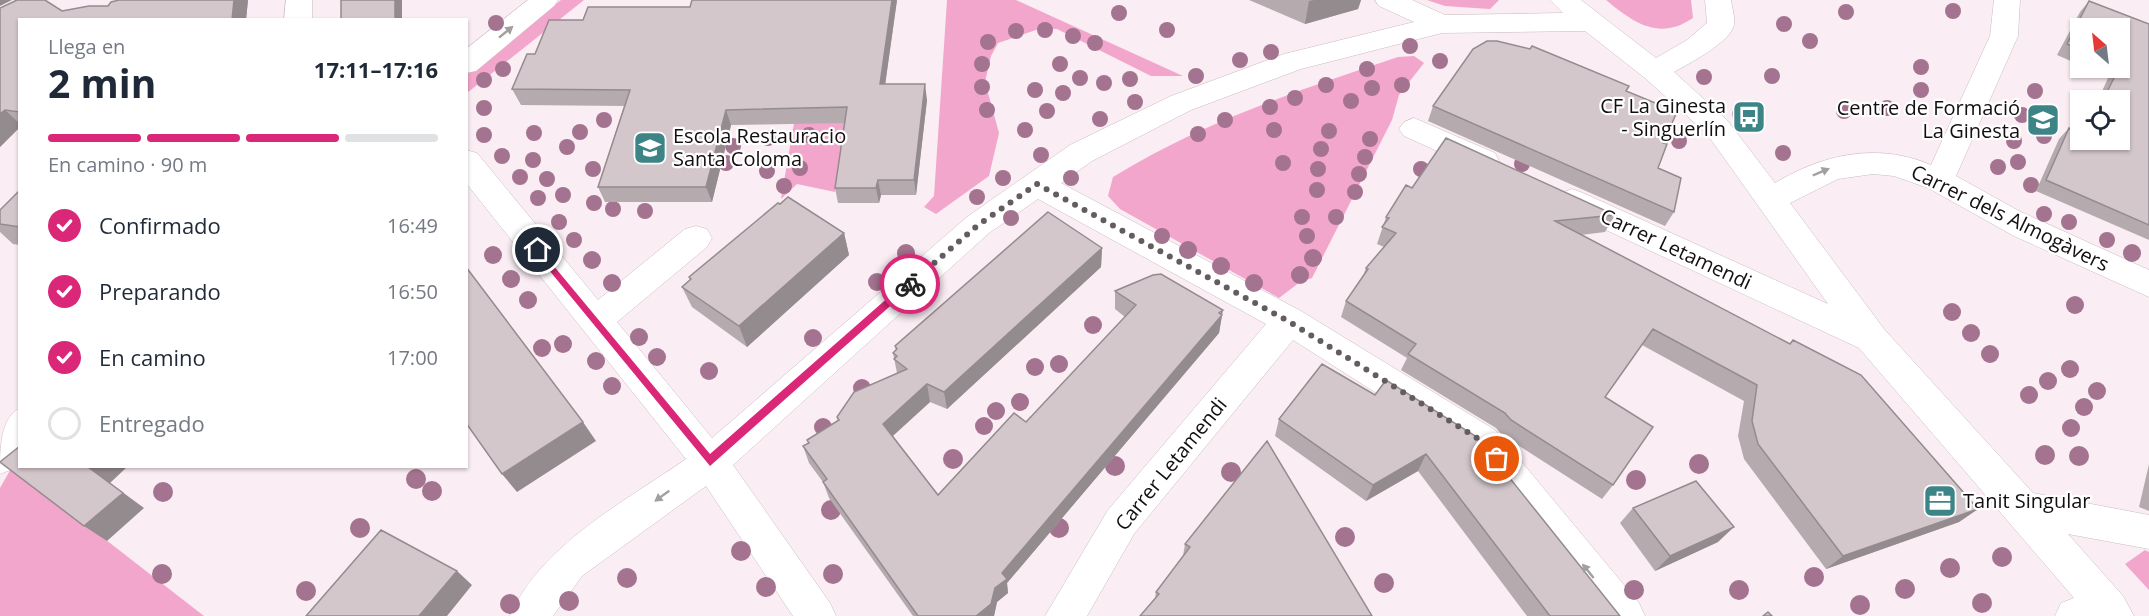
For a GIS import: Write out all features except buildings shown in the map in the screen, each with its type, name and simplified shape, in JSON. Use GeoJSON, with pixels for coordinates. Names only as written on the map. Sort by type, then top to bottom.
{"type":"FeatureCollection","features":[{"type":"Feature","properties":{"kind":"street"},"geometry":{"type":"LineString","coordinates":[[298,18],[299,0]]}},
{"type":"Feature","properties":{"kind":"street"},"geometry":{"type":"LineString","coordinates":[[468,62],[545,0]]}},
{"type":"Feature","properties":{"kind":"street"},"geometry":{"type":"LineString","coordinates":[[1388,0],[1442,24]]}},
{"type":"Feature","properties":{"kind":"street"},"geometry":{"type":"LineString","coordinates":[[1563,0],[1588,22],[1655,71],[1717,127],[1872,339],[2023,508],[2099,614]]}},
{"type":"Feature","properties":{"kind":"street"},"geometry":{"type":"LineString","coordinates":[[1655,71],[1696,47],[1721,26],[1718,0]]}},
{"type":"Feature","properties":{"kind":"street"},"geometry":{"type":"LineString","coordinates":[[1939,181],[2004,36],[2007,0]]}},
{"type":"Feature","properties":{"kind":"street"},"geometry":{"type":"LineString","coordinates":[[530,616],[569,563],[710,462],[978,225],[1081,153],[1181,103],[1294,61],[1442,24],[1588,22]]}},
{"type":"Feature","properties":{"kind":"street"},"geometry":{"type":"LineString","coordinates":[[1414,129],[1512,174]]}},
{"type":"Feature","properties":{"kind":"street"},"geometry":{"type":"LineString","coordinates":[[468,163],[710,462],[816,616]]}},
{"type":"Feature","properties":{"kind":"street","name":"Carrer dels Almogàvers"},"geometry":{"type":"LineString","coordinates":[[1770,201],[1797,183],[1827,169],[1850,164],[1906,167],[1939,181],[2008,219],[2149,284]]}},
{"type":"Feature","properties":{"kind":"street"},"geometry":{"type":"LineString","coordinates":[[1037,184],[1288,321],[1482,441],[1625,616]]}},
{"type":"Feature","properties":{"kind":"street","name":"Carrer Letamendi"},"geometry":{"type":"LineString","coordinates":[[1545,189],[1872,339]]}},
{"type":"Feature","properties":{"kind":"street"},"geometry":{"type":"LineString","coordinates":[[595,321],[696,238]]}},
{"type":"Feature","properties":{"kind":"street","name":"Carrer Letamendi"},"geometry":{"type":"LineString","coordinates":[[1065,616],[1121,522],[1288,321]]}},
{"type":"Feature","properties":{"kind":"street"},"geometry":{"type":"LineString","coordinates":[[0,458],[18,426]]}},
{"type":"Feature","properties":{"kind":"street"},"geometry":{"type":"LineString","coordinates":[[2023,508],[2149,532]]}},
{"type":"Feature","properties":{"kind":"shaded area"},"geometry":{"type":"Polygon","coordinates":[[[561,0],[584,0],[468,92],[468,73],[561,0]]]}},
{"type":"Feature","properties":{"kind":"shaded area"},"geometry":{"type":"Polygon","coordinates":[[[815,0],[868,0],[835,192],[797,184],[781,199],[815,0]]]}},
{"type":"Feature","properties":{"kind":"shaded area"},"geometry":{"type":"Polygon","coordinates":[[[947,0],[1016,0],[1183,76],[1151,76],[1057,29],[1039,29],[998,43],[991,56],[985,82],[999,133],[989,176],[936,214],[924,207],[934,196],[947,0]]]}},
{"type":"Feature","properties":{"kind":"shaded area"},"geometry":{"type":"Polygon","coordinates":[[[1427,0],[1499,0],[1490,9],[1445,6],[1427,0]]]}},
{"type":"Feature","properties":{"kind":"shaded area"},"geometry":{"type":"Polygon","coordinates":[[[1606,0],[1691,0],[1693,18],[1681,25],[1669,28],[1647,26],[1627,16],[1606,0]]]}},
{"type":"Feature","properties":{"kind":"shaded area"},"geometry":{"type":"Polygon","coordinates":[[[1414,56],[1424,63],[1399,95],[1392,120],[1312,278],[1300,282],[1279,298],[1120,209],[1108,196],[1113,177],[1182,139],[1287,95],[1398,57],[1414,56]]]}},
{"type":"Feature","properties":{"kind":"shaded area"},"geometry":{"type":"Polygon","coordinates":[[[12,467],[204,616],[0,616],[0,488],[12,467]]]}},
{"type":"Feature","properties":{"kind":"shaded area"},"geometry":{"type":"Polygon","coordinates":[[[2145,550],[2149,552],[2149,590],[2125,564],[2145,550]]]}},
{"type":"Feature","properties":{"kind":"way so far"},"geometry":{"type":"LineString","coordinates":[[910,284],[978,225],[1037,184],[1288,321],[1482,441],[1497,459]]}},
{"type":"Feature","properties":{"kind":"place","name":"CF La Ginesta - Singuerlín"},"geometry":{"type":"Point","coordinates":[1749,117]}},
{"type":"Feature","properties":{"kind":"place","name":"Centre de Formació La Ginesta"},"geometry":{"type":"Point","coordinates":[2043,120]}},
{"type":"Feature","properties":{"kind":"place","name":"Escola Restauracio Santa Coloma"},"geometry":{"type":"Point","coordinates":[650,148]}},
{"type":"Feature","properties":{"kind":"place","name":"Tanit Singular"},"geometry":{"type":"Point","coordinates":[1940,501]}},
{"type":"Feature","properties":{"kind":"route"},"geometry":{"type":"LineString","coordinates":[[538,250],[710,462],[910,284]]}}]}
